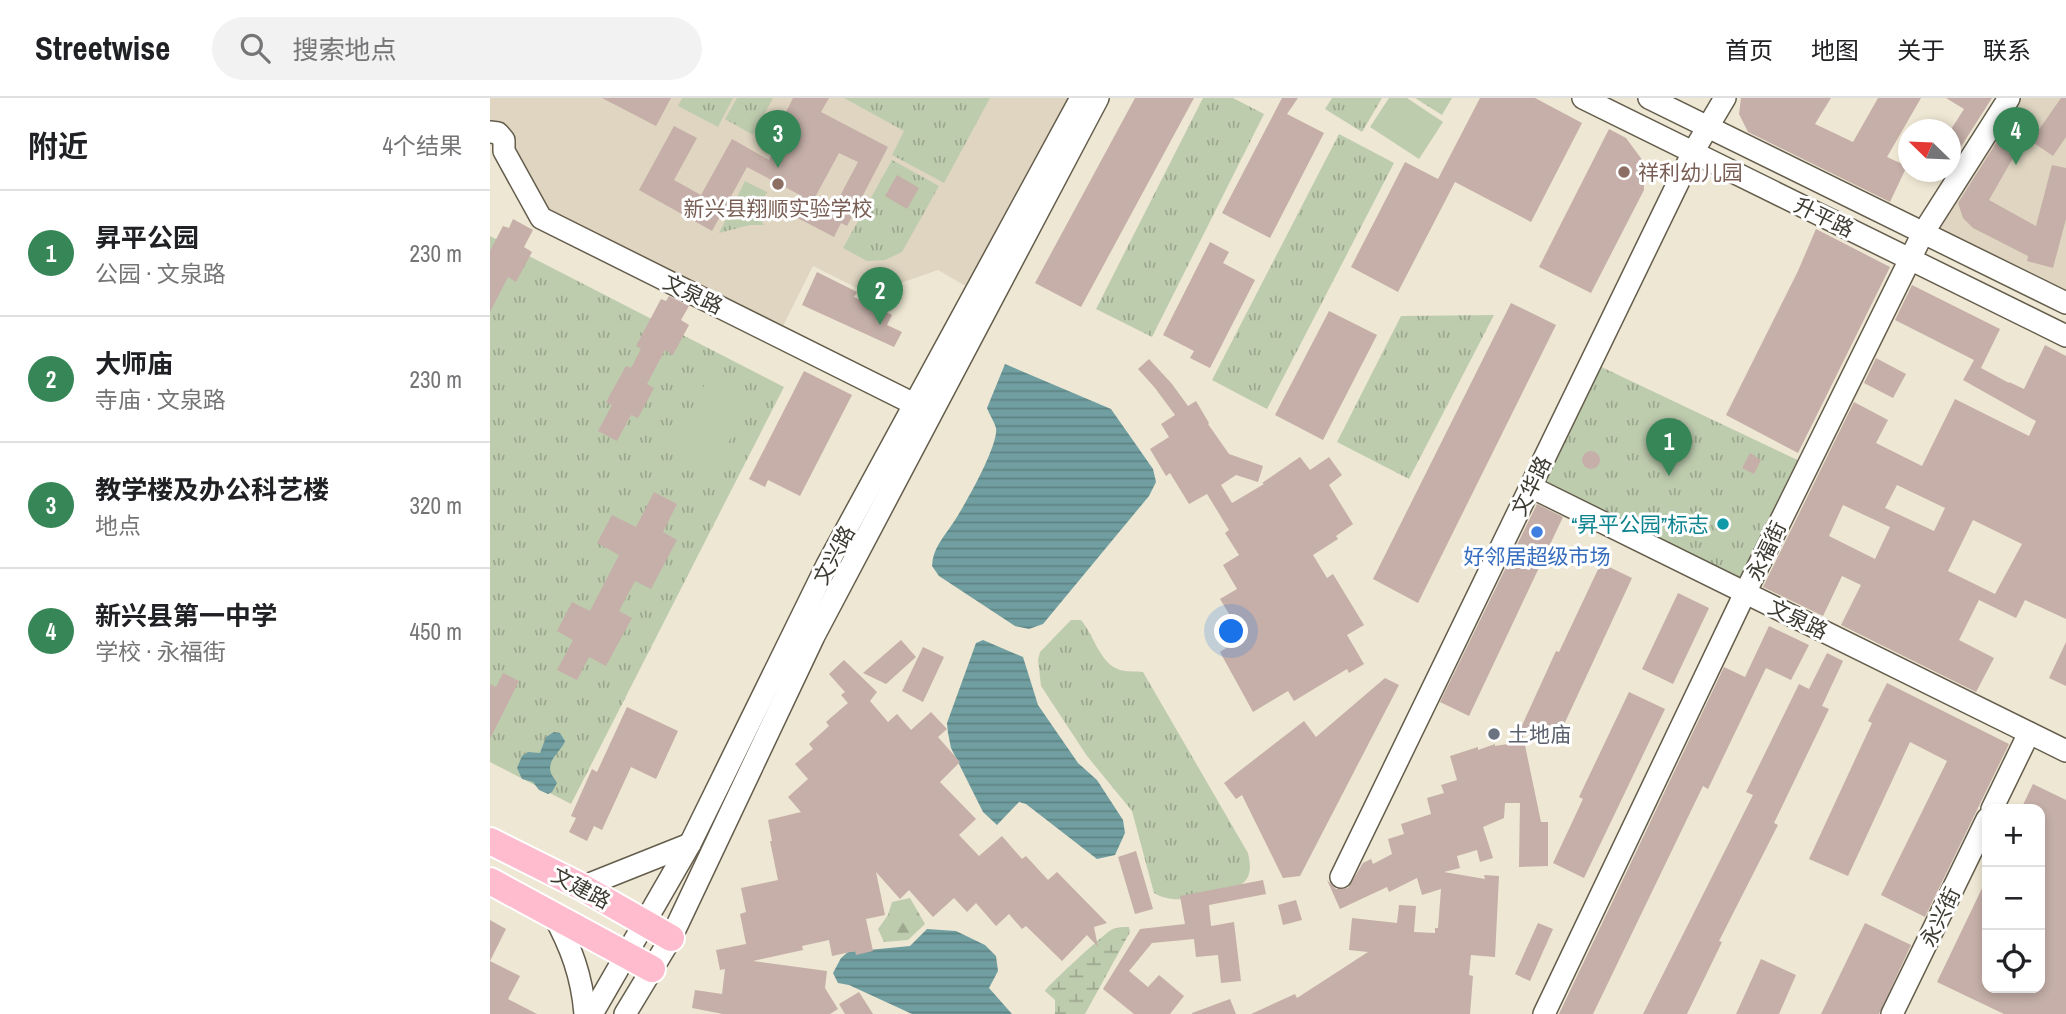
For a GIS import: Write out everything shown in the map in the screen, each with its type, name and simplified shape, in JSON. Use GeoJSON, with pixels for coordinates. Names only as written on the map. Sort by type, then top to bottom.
{"type":"FeatureCollection","features":[{"type":"Feature","properties":{"kind":"main road","name":"文建路"},"geometry":{"type":"LineString","coordinates":[[490,841],[582,887],[671,938]]}},
{"type":"Feature","properties":{"kind":"main road","name":"文建路"},"geometry":{"type":"LineString","coordinates":[[490,881],[652,969]]}},
{"type":"Feature","properties":{"kind":"street","name":"文兴路"},"geometry":{"type":"LineString","coordinates":[[625,1014],[671,938],[814,636],[1081,98]]}},
{"type":"Feature","properties":{"kind":"street","name":"文兴路"},"geometry":{"type":"LineString","coordinates":[[592,1014],[690,844],[827,565],[914,404],[992,280],[1098,98]]}},
{"type":"Feature","properties":{"kind":"street","name":"升平路"},"geometry":{"type":"LineString","coordinates":[[1583,98],[2066,336]]}},
{"type":"Feature","properties":{"kind":"street","name":"升平路"},"geometry":{"type":"LineString","coordinates":[[1649,98],[2066,303]]}},
{"type":"Feature","properties":{"kind":"street","name":"文华路"},"geometry":{"type":"LineString","coordinates":[[1341,877],[1693,152],[1726,98]]}},
{"type":"Feature","properties":{"kind":"street","name":"永福街"},"geometry":{"type":"LineString","coordinates":[[1544,1014],[1745,593],[1923,233],[2009,98]]}},
{"type":"Feature","properties":{"kind":"street","name":"文泉路"},"geometry":{"type":"LineString","coordinates":[[490,132],[502,136],[504,141],[497,154],[541,218],[914,404]]}},
{"type":"Feature","properties":{"kind":"street","name":"文泉路"},"geometry":{"type":"LineString","coordinates":[[1531,487],[2066,751]]}},
{"type":"Feature","properties":{"kind":"street"},"geometry":{"type":"LineString","coordinates":[[1994,804],[2029,733]]}},
{"type":"Feature","properties":{"kind":"street","name":"永兴街"},"geometry":{"type":"LineString","coordinates":[[1899,1012],[1982,830]]}},
{"type":"Feature","properties":{"kind":"street"},"geometry":{"type":"LineString","coordinates":[[582,887],[690,844]]}},
{"type":"Feature","properties":{"kind":"street"},"geometry":{"type":"LineString","coordinates":[[553,914],[571,946],[583,990],[585,1014]]}},
{"type":"Feature","properties":{"kind":"shaded area","name":"新兴县翔顺实验学校"},"geometry":{"type":"Polygon","coordinates":[[[490,98],[1081,98],[976,292],[938,270],[869,294],[813,266],[778,336],[541,218],[490,144],[490,98]]]}},
{"type":"Feature","properties":{"kind":"shaded area"},"geometry":{"type":"Polygon","coordinates":[[[2009,98],[2066,98],[2066,303],[1923,233],[1955,182],[1961,182],[1961,173],[2009,98]]]}},
{"type":"Feature","properties":{"kind":"green space"},"geometry":{"type":"Polygon","coordinates":[[[682,98],[733,98],[718,127],[678,106],[682,98]]]}},
{"type":"Feature","properties":{"kind":"green space"},"geometry":{"type":"Polygon","coordinates":[[[737,98],[773,98],[753,135],[725,119],[737,98]]]}},
{"type":"Feature","properties":{"kind":"green space"},"geometry":{"type":"Polygon","coordinates":[[[844,98],[990,98],[944,183],[892,155],[904,131],[844,98]]]}},
{"type":"Feature","properties":{"kind":"green space"},"geometry":{"type":"Polygon","coordinates":[[[1203,98],[1233,98],[1264,114],[1152,337],[1096,309],[1203,98]]]}},
{"type":"Feature","properties":{"kind":"green space"},"geometry":{"type":"Polygon","coordinates":[[[1332,98],[1382,98],[1362,132],[1325,109],[1332,98]]]}},
{"type":"Feature","properties":{"kind":"green space"},"geometry":{"type":"Polygon","coordinates":[[[1389,98],[1407,98],[1443,122],[1419,159],[1370,127],[1389,98]]]}},
{"type":"Feature","properties":{"kind":"green space"},"geometry":{"type":"Polygon","coordinates":[[[1415,98],[1452,98],[1442,115],[1415,98]]]}},
{"type":"Feature","properties":{"kind":"green space"},"geometry":{"type":"Polygon","coordinates":[[[1339,134],[1394,163],[1267,409],[1212,380],[1339,134]]]}},
{"type":"Feature","properties":{"kind":"green space"},"geometry":{"type":"Polygon","coordinates":[[[892,160],[939,186],[902,252],[885,260],[867,261],[843,248],[892,160]]]}},
{"type":"Feature","properties":{"kind":"green space"},"geometry":{"type":"Polygon","coordinates":[[[745,181],[767,192],[756,213],[764,225],[750,225],[719,233],[745,181]]]}},
{"type":"Feature","properties":{"kind":"green space"},"geometry":{"type":"Polygon","coordinates":[[[490,236],[784,387],[571,804],[490,762],[490,236]]]}},
{"type":"Feature","properties":{"kind":"green space"},"geometry":{"type":"Polygon","coordinates":[[[1494,315],[1409,479],[1337,442],[1401,316],[1494,315]]]}},
{"type":"Feature","properties":{"kind":"green space"},"geometry":{"type":"Polygon","coordinates":[[[1591,362],[1808,465],[1745,593],[1531,487],[1591,362]]]}},
{"type":"Feature","properties":{"kind":"green space"},"geometry":{"type":"Polygon","coordinates":[[[711,373],[753,396],[713,471],[670,448],[711,373]]]}},
{"type":"Feature","properties":{"kind":"green space"},"geometry":{"type":"Polygon","coordinates":[[[1071,620],[1081,620],[1102,655],[1113,667],[1123,671],[1143,672],[1248,853],[1250,872],[1239,886],[1185,899],[1154,893],[1132,811],[1087,756],[1041,686],[1038,660],[1040,652],[1071,620]]]}},
{"type":"Feature","properties":{"kind":"green space"},"geometry":{"type":"Polygon","coordinates":[[[910,898],[925,924],[908,940],[884,942],[878,929],[888,915],[892,902],[910,898]]]}},
{"type":"Feature","properties":{"kind":"green space"},"geometry":{"type":"Polygon","coordinates":[[[1129,927],[1130,932],[1085,1014],[1055,1014],[1055,1000],[1045,991],[1112,929],[1129,927]]]}},
{"type":"Feature","properties":{"kind":"water"},"geometry":{"type":"Polygon","coordinates":[[[1005,364],[1111,409],[1153,469],[1156,482],[1149,496],[1043,624],[1029,629],[1015,626],[939,576],[932,566],[936,548],[972,490],[992,448],[996,428],[987,408],[1005,364]]]}},
{"type":"Feature","properties":{"kind":"water"},"geometry":{"type":"Polygon","coordinates":[[[983,640],[1023,657],[1038,705],[1078,763],[1097,780],[1123,820],[1125,833],[1115,855],[1097,859],[1026,804],[1019,802],[997,825],[983,812],[951,748],[947,723],[976,643],[983,640]]]}},
{"type":"Feature","properties":{"kind":"water"},"geometry":{"type":"Polygon","coordinates":[[[554,732],[560,733],[565,741],[552,760],[551,773],[557,783],[548,794],[539,790],[533,782],[522,779],[517,768],[522,756],[528,752],[540,753],[546,737],[554,732]]]}},
{"type":"Feature","properties":{"kind":"water"},"geometry":{"type":"Polygon","coordinates":[[[927,929],[956,931],[985,945],[996,956],[998,971],[989,988],[1012,1014],[912,1014],[849,985],[838,983],[833,973],[841,958],[848,952],[910,946],[927,929]]]}},
{"type":"Feature","properties":{"kind":"building"},"geometry":{"type":"Polygon","coordinates":[[[602,98],[671,98],[656,126],[602,98]]]}},
{"type":"Feature","properties":{"kind":"building"},"geometry":{"type":"Polygon","coordinates":[[[793,98],[829,98],[821,112],[888,147],[847,226],[841,223],[834,237],[790,214],[800,195],[747,167],[712,231],[639,190],[674,126],[697,138],[674,180],[701,195],[732,139],[769,160],[789,120],[784,116],[793,98]],[[839,153],[813,201],[832,211],[858,162],[839,153]]]}},
{"type":"Feature","properties":{"kind":"building"},"geometry":{"type":"Polygon","coordinates":[[[1135,98],[1194,98],[1081,307],[1035,283],[1135,98]]]}},
{"type":"Feature","properties":{"kind":"building"},"geometry":{"type":"Polygon","coordinates":[[[1282,98],[1298,98],[1287,114],[1324,133],[1270,238],[1222,213],[1282,98]]]}},
{"type":"Feature","properties":{"kind":"building"},"geometry":{"type":"Polygon","coordinates":[[[1480,98],[1535,98],[1582,123],[1531,222],[1455,182],[1398,292],[1351,267],[1405,162],[1438,179],[1480,98]]]}},
{"type":"Feature","properties":{"kind":"building"},"geometry":{"type":"Polygon","coordinates":[[[1741,98],[1831,98],[1815,124],[1853,142],[1878,98],[1921,98],[1909,119],[1898,119],[1898,138],[1887,157],[1898,162],[1899,182],[1890,202],[1748,132],[1739,114],[1741,98]]]}},
{"type":"Feature","properties":{"kind":"building"},"geometry":{"type":"Polygon","coordinates":[[[1946,98],[1992,98],[1961,147],[1961,119],[1958,119],[1964,109],[1946,98]]]}},
{"type":"Feature","properties":{"kind":"building"},"geometry":{"type":"Polygon","coordinates":[[[2061,98],[2066,98],[2066,137],[2053,156],[2031,141],[2061,98]]]}},
{"type":"Feature","properties":{"kind":"building"},"geometry":{"type":"Polygon","coordinates":[[[2012,118],[2029,130],[1989,200],[2036,226],[2052,165],[2066,168],[2066,219],[2053,268],[2027,261],[2028,256],[1973,228],[1963,218],[1958,203],[2012,118]]]}},
{"type":"Feature","properties":{"kind":"building"},"geometry":{"type":"Polygon","coordinates":[[[1609,129],[1626,138],[1643,161],[1644,190],[1591,293],[1539,267],[1609,129]]]}},
{"type":"Feature","properties":{"kind":"building"},"geometry":{"type":"Polygon","coordinates":[[[897,175],[919,188],[907,209],[885,196],[897,175]]]}},
{"type":"Feature","properties":{"kind":"building"},"geometry":{"type":"Polygon","coordinates":[[[513,219],[533,230],[524,247],[532,252],[516,282],[508,277],[490,312],[490,251],[503,226],[509,228],[513,219]]]}},
{"type":"Feature","properties":{"kind":"building"},"geometry":{"type":"Polygon","coordinates":[[[1816,229],[1890,267],[1798,453],[1726,415],[1816,229]]]}},
{"type":"Feature","properties":{"kind":"building"},"geometry":{"type":"Polygon","coordinates":[[[1210,242],[1229,252],[1223,263],[1255,280],[1210,368],[1190,358],[1194,351],[1163,335],[1210,242]]]}},
{"type":"Feature","properties":{"kind":"building"},"geometry":{"type":"Polygon","coordinates":[[[817,272],[857,292],[854,297],[892,315],[887,325],[902,332],[894,347],[802,305],[817,272]]]}},
{"type":"Feature","properties":{"kind":"building"},"geometry":{"type":"Polygon","coordinates":[[[1912,285],[2000,329],[1981,368],[2024,389],[2045,345],[2066,356],[2066,619],[2025,600],[2016,618],[1979,600],[1959,640],[1994,658],[1976,692],[1841,625],[1861,585],[1842,576],[1823,616],[1763,587],[1854,402],[1888,420],[1876,443],[1922,466],[1955,399],[2029,436],[2036,421],[1963,380],[1974,360],[1895,320],[1912,285]],[[1897,485],[1885,508],[1934,531],[1945,508],[1897,485]],[[1843,505],[1829,536],[1875,559],[1890,527],[1843,505]],[[1973,520],[1948,571],[1995,594],[2022,544],[1973,520]]]}},
{"type":"Feature","properties":{"kind":"building"},"geometry":{"type":"Polygon","coordinates":[[[669,296],[689,306],[681,320],[689,325],[673,355],[665,350],[647,384],[654,388],[638,418],[631,415],[617,441],[598,431],[612,405],[606,402],[626,366],[631,368],[641,349],[636,346],[661,299],[666,301],[669,296]]]}},
{"type":"Feature","properties":{"kind":"building"},"geometry":{"type":"Polygon","coordinates":[[[1511,303],[1556,325],[1418,603],[1373,579],[1511,303]]]}},
{"type":"Feature","properties":{"kind":"building"},"geometry":{"type":"Polygon","coordinates":[[[1329,311],[1377,335],[1323,440],[1275,415],[1329,311]]]}},
{"type":"Feature","properties":{"kind":"building"},"geometry":{"type":"Polygon","coordinates":[[[1876,358],[1906,374],[1893,398],[1864,383],[1876,358]]]}},
{"type":"Feature","properties":{"kind":"building"},"geometry":{"type":"Polygon","coordinates":[[[1149,359],[1188,406],[1196,401],[1229,454],[1263,466],[1258,482],[1236,475],[1221,485],[1232,503],[1264,484],[1262,483],[1300,457],[1310,470],[1329,457],[1342,475],[1329,485],[1353,524],[1336,536],[1338,539],[1313,555],[1327,578],[1333,574],[1364,625],[1347,635],[1364,664],[1349,673],[1347,669],[1294,701],[1288,691],[1253,712],[1220,652],[1243,637],[1220,599],[1237,589],[1223,565],[1239,555],[1225,533],[1229,530],[1207,494],[1189,504],[1170,473],[1166,476],[1150,449],[1169,437],[1161,424],[1175,415],[1138,369],[1149,359]]]}},
{"type":"Feature","properties":{"kind":"building"},"geometry":{"type":"Polygon","coordinates":[[[804,371],[852,395],[800,496],[768,480],[765,487],[749,479],[804,371]]]}},
{"type":"Feature","properties":{"kind":"building"},"geometry":{"type":"Polygon","coordinates":[[[1591,451],[1597,454],[1600,460],[1597,466],[1591,469],[1585,466],[1582,460],[1585,454],[1591,451]]]}},
{"type":"Feature","properties":{"kind":"building"},"geometry":{"type":"Polygon","coordinates":[[[1750,453],[1761,460],[1754,474],[1742,468],[1750,453]]]}},
{"type":"Feature","properties":{"kind":"building"},"geometry":{"type":"Polygon","coordinates":[[[654,492],[677,504],[663,532],[677,540],[651,589],[635,581],[619,611],[632,618],[606,666],[589,657],[577,680],[557,670],[573,640],[557,631],[572,602],[590,611],[619,555],[597,543],[612,515],[636,527],[654,492]]]}},
{"type":"Feature","properties":{"kind":"building"},"geometry":{"type":"Polygon","coordinates":[[[1537,504],[1563,517],[1469,716],[1440,702],[1537,504]]]}},
{"type":"Feature","properties":{"kind":"building"},"geometry":{"type":"Polygon","coordinates":[[[1601,563],[1632,578],[1554,746],[1522,731],[1541,822],[1548,822],[1548,866],[1519,867],[1520,803],[1505,803],[1504,818],[1483,827],[1493,858],[1480,862],[1477,850],[1457,856],[1460,868],[1444,872],[1485,879],[1484,875],[1499,876],[1495,957],[1471,955],[1469,975],[1473,976],[1470,1014],[1251,1014],[1295,994],[1297,998],[1368,952],[1349,950],[1352,918],[1397,923],[1399,905],[1416,906],[1414,932],[1435,933],[1435,928],[1438,928],[1441,889],[1422,895],[1417,878],[1389,892],[1387,887],[1340,909],[1327,880],[1336,889],[1348,888],[1363,863],[1371,859],[1373,864],[1392,854],[1388,839],[1404,834],[1401,824],[1431,814],[1427,798],[1444,793],[1441,785],[1457,780],[1450,756],[1478,747],[1478,750],[1495,744],[1514,743],[1556,651],[1559,652],[1601,563]]]}},
{"type":"Feature","properties":{"kind":"building"},"geometry":{"type":"Polygon","coordinates":[[[1678,593],[1709,608],[1673,684],[1642,669],[1678,593]]]}},
{"type":"Feature","properties":{"kind":"building"},"geometry":{"type":"Polygon","coordinates":[[[1769,626],[1809,645],[1791,680],[1766,668],[1708,789],[1703,786],[1593,1014],[1559,1014],[1724,667],[1745,677],[1769,626]]]}},
{"type":"Feature","properties":{"kind":"building"},"geometry":{"type":"Polygon","coordinates":[[[901,640],[916,657],[886,684],[863,673],[901,640]]]}},
{"type":"Feature","properties":{"kind":"building"},"geometry":{"type":"Polygon","coordinates":[[[2066,642],[2066,686],[2049,678],[2066,642]]]}},
{"type":"Feature","properties":{"kind":"building"},"geometry":{"type":"Polygon","coordinates":[[[923,647],[944,657],[923,702],[902,691],[923,647]]]}},
{"type":"Feature","properties":{"kind":"building"},"geometry":{"type":"Polygon","coordinates":[[[1827,653],[1843,661],[1822,706],[1829,709],[1774,823],[1778,825],[1719,941],[1722,942],[1687,1014],[1643,1014],[1753,795],[1746,792],[1799,684],[1809,689],[1827,653]]]}},
{"type":"Feature","properties":{"kind":"building"},"geometry":{"type":"Polygon","coordinates":[[[844,660],[877,692],[870,701],[888,722],[897,714],[911,730],[931,712],[947,729],[938,737],[960,762],[940,782],[976,819],[959,835],[979,856],[1002,836],[1022,859],[1026,856],[1048,880],[1057,872],[1107,923],[1094,927],[1098,947],[1087,935],[1062,961],[1026,926],[1022,929],[1009,914],[996,926],[976,903],[967,912],[954,898],[933,917],[909,890],[900,899],[876,872],[885,915],[866,919],[873,951],[856,955],[855,951],[832,956],[829,940],[802,946],[803,950],[753,961],[827,971],[825,988],[838,1009],[830,1014],[723,1014],[692,1008],[695,990],[722,994],[725,969],[720,970],[716,950],[746,944],[740,914],[746,912],[741,888],[778,880],[768,820],[801,812],[788,797],[808,779],[795,764],[813,749],[809,744],[829,726],[826,722],[848,703],[841,695],[845,692],[829,674],[844,660]]]}},
{"type":"Feature","properties":{"kind":"building"},"geometry":{"type":"Polygon","coordinates":[[[503,673],[519,681],[490,739],[490,684],[496,687],[503,673]]]}},
{"type":"Feature","properties":{"kind":"building"},"geometry":{"type":"Polygon","coordinates":[[[1385,678],[1399,685],[1300,876],[1283,878],[1242,795],[1236,799],[1224,783],[1304,721],[1316,737],[1385,678]]]}},
{"type":"Feature","properties":{"kind":"building"},"geometry":{"type":"Polygon","coordinates":[[[1887,683],[2009,744],[1925,917],[1881,895],[1947,761],[1910,742],[1848,876],[1809,859],[1872,723],[1868,721],[1887,683]]]}},
{"type":"Feature","properties":{"kind":"building"},"geometry":{"type":"Polygon","coordinates":[[[1629,692],[1665,709],[1584,878],[1553,863],[1583,799],[1579,797],[1629,692]]]}},
{"type":"Feature","properties":{"kind":"building"},"geometry":{"type":"Polygon","coordinates":[[[627,707],[678,731],[656,779],[631,767],[602,830],[594,826],[587,841],[569,832],[576,818],[571,816],[592,769],[597,772],[627,707]]]}},
{"type":"Feature","properties":{"kind":"building"},"geometry":{"type":"Polygon","coordinates":[[[2033,784],[2066,800],[2066,1014],[2004,1014],[1937,982],[1982,888],[1982,993],[2045,993],[2045,804],[2023,804],[2033,784]]]}},
{"type":"Feature","properties":{"kind":"building"},"geometry":{"type":"Polygon","coordinates":[[[1136,851],[1153,909],[1135,914],[1118,857],[1136,851]]]}},
{"type":"Feature","properties":{"kind":"building"},"geometry":{"type":"Polygon","coordinates":[[[1263,880],[1266,894],[1209,905],[1211,926],[1234,922],[1241,981],[1221,983],[1218,955],[1196,957],[1194,939],[1152,943],[1129,971],[1148,987],[1159,975],[1184,996],[1170,1014],[1134,1014],[1103,989],[1140,929],[1185,924],[1180,896],[1263,880]]]}},
{"type":"Feature","properties":{"kind":"building"},"geometry":{"type":"Polygon","coordinates":[[[1296,900],[1302,920],[1283,925],[1278,905],[1296,900]]]}},
{"type":"Feature","properties":{"kind":"building"},"geometry":{"type":"Polygon","coordinates":[[[490,920],[506,929],[490,961],[490,920]]]}},
{"type":"Feature","properties":{"kind":"building"},"geometry":{"type":"Polygon","coordinates":[[[1538,923],[1553,929],[1530,981],[1515,974],[1538,923]]]}},
{"type":"Feature","properties":{"kind":"building"},"geometry":{"type":"Polygon","coordinates":[[[1865,923],[1911,945],[1879,1014],[1821,1014],[1865,923]]]}},
{"type":"Feature","properties":{"kind":"building"},"geometry":{"type":"Polygon","coordinates":[[[1761,959],[1796,975],[1779,1014],[1736,1014],[1761,959]]]}},
{"type":"Feature","properties":{"kind":"building"},"geometry":{"type":"Polygon","coordinates":[[[490,961],[520,976],[508,999],[537,1014],[490,1014],[490,961]]]}},
{"type":"Feature","properties":{"kind":"building"},"geometry":{"type":"Polygon","coordinates":[[[859,992],[873,1014],[845,1014],[839,1004],[859,992]]]}},
{"type":"Feature","properties":{"kind":"building"},"geometry":{"type":"Polygon","coordinates":[[[1230,999],[1236,1014],[1192,1014],[1192,1013],[1230,999]]]}},
{"type":"Feature","properties":{"kind":"place","name":"新兴县第一中学"},"geometry":{"type":"Point","coordinates":[2016,165]}},
{"type":"Feature","properties":{"kind":"place","name":"教学楼及办公科艺楼"},"geometry":{"type":"Point","coordinates":[778,168]}},
{"type":"Feature","properties":{"kind":"place","name":"祥利幼儿园"},"geometry":{"type":"Point","coordinates":[1624,172]}},
{"type":"Feature","properties":{"kind":"place","name":"新兴县翔顺实验学校"},"geometry":{"type":"Point","coordinates":[778,184]}},
{"type":"Feature","properties":{"kind":"place","name":"大师庙"},"geometry":{"type":"Point","coordinates":[880,325]}},
{"type":"Feature","properties":{"kind":"place","name":"昇平公园"},"geometry":{"type":"Point","coordinates":[1669,476]}},
{"type":"Feature","properties":{"kind":"place","name":"“昇平公园”标志"},"geometry":{"type":"Point","coordinates":[1723,524]}},
{"type":"Feature","properties":{"kind":"place","name":"好邻居超级市场"},"geometry":{"type":"Point","coordinates":[1537,532]}},
{"type":"Feature","properties":{"kind":"place","name":"土地庙"},"geometry":{"type":"Point","coordinates":[1494,734]}}]}
